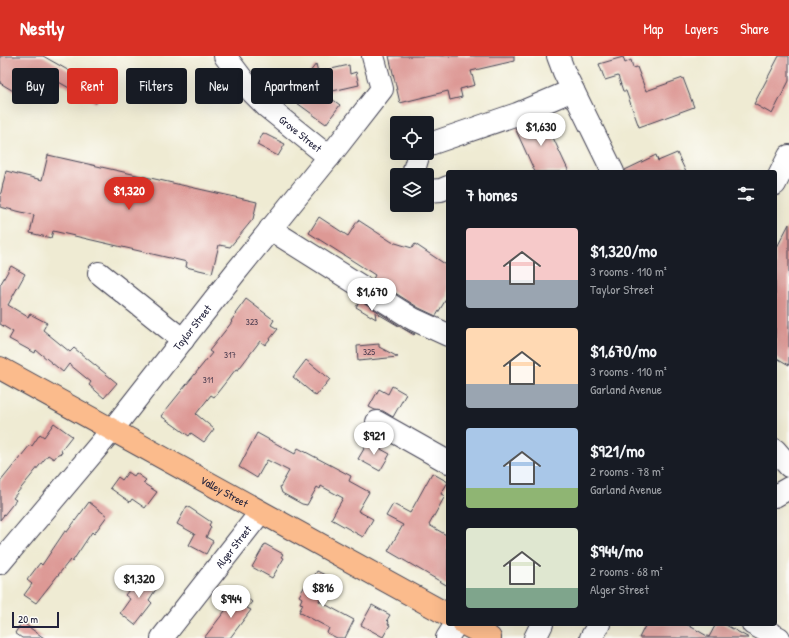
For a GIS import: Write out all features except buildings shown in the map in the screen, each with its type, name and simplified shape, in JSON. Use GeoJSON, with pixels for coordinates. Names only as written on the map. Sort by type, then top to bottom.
{"type":"FeatureCollection","features":[{"type":"Feature","properties":{"kind":"main road","name":"Valley Street"},"geometry":{"type":"LineString","coordinates":[[0,368],[260,513],[446,614]]}},
{"type":"Feature","properties":{"kind":"main road"},"geometry":{"type":"LineString","coordinates":[[468,626],[490,638]]}},
{"type":"Feature","properties":{"kind":"street","name":"Grove Street"},"geometry":{"type":"LineString","coordinates":[[225,56],[253,93],[262,102],[329,157]]}},
{"type":"Feature","properties":{"kind":"street","name":"Taylor Street"},"geometry":{"type":"LineString","coordinates":[[0,563],[112,430],[382,89],[374,56]]}},
{"type":"Feature","properties":{"kind":"street"},"geometry":{"type":"LineString","coordinates":[[558,56],[612,170]]}},
{"type":"Feature","properties":{"kind":"street"},"geometry":{"type":"LineString","coordinates":[[434,143],[517,114],[573,90]]}},
{"type":"Feature","properties":{"kind":"street"},"geometry":{"type":"LineString","coordinates":[[777,180],[789,157]]}},
{"type":"Feature","properties":{"kind":"street"},"geometry":{"type":"LineString","coordinates":[[434,190],[446,188]]}},
{"type":"Feature","properties":{"kind":"street"},"geometry":{"type":"LineString","coordinates":[[270,229],[413,319],[446,334]]}},
{"type":"Feature","properties":{"kind":"street"},"geometry":{"type":"LineString","coordinates":[[99,273],[183,340]]}},
{"type":"Feature","properties":{"kind":"street"},"geometry":{"type":"LineString","coordinates":[[377,422],[446,461]]}},
{"type":"Feature","properties":{"kind":"street"},"geometry":{"type":"LineString","coordinates":[[777,452],[789,466]]}},
{"type":"Feature","properties":{"kind":"street"},"geometry":{"type":"LineString","coordinates":[[777,495],[789,488]]}},
{"type":"Feature","properties":{"kind":"street","name":"Alger Street"},"geometry":{"type":"LineString","coordinates":[[162,638],[260,513]]}},
{"type":"Feature","properties":{"kind":"street"},"geometry":{"type":"LineString","coordinates":[[447,638],[455,626]]}},
{"type":"Feature","properties":{"kind":"street"},"geometry":{"type":"LineString","coordinates":[[535,638],[541,626]]}},
{"type":"Feature","properties":{"kind":"street"},"geometry":{"type":"LineString","coordinates":[[591,638],[598,626]]}},
{"type":"Feature","properties":{"kind":"street"},"geometry":{"type":"LineString","coordinates":[[757,626],[779,638]]}}]}
